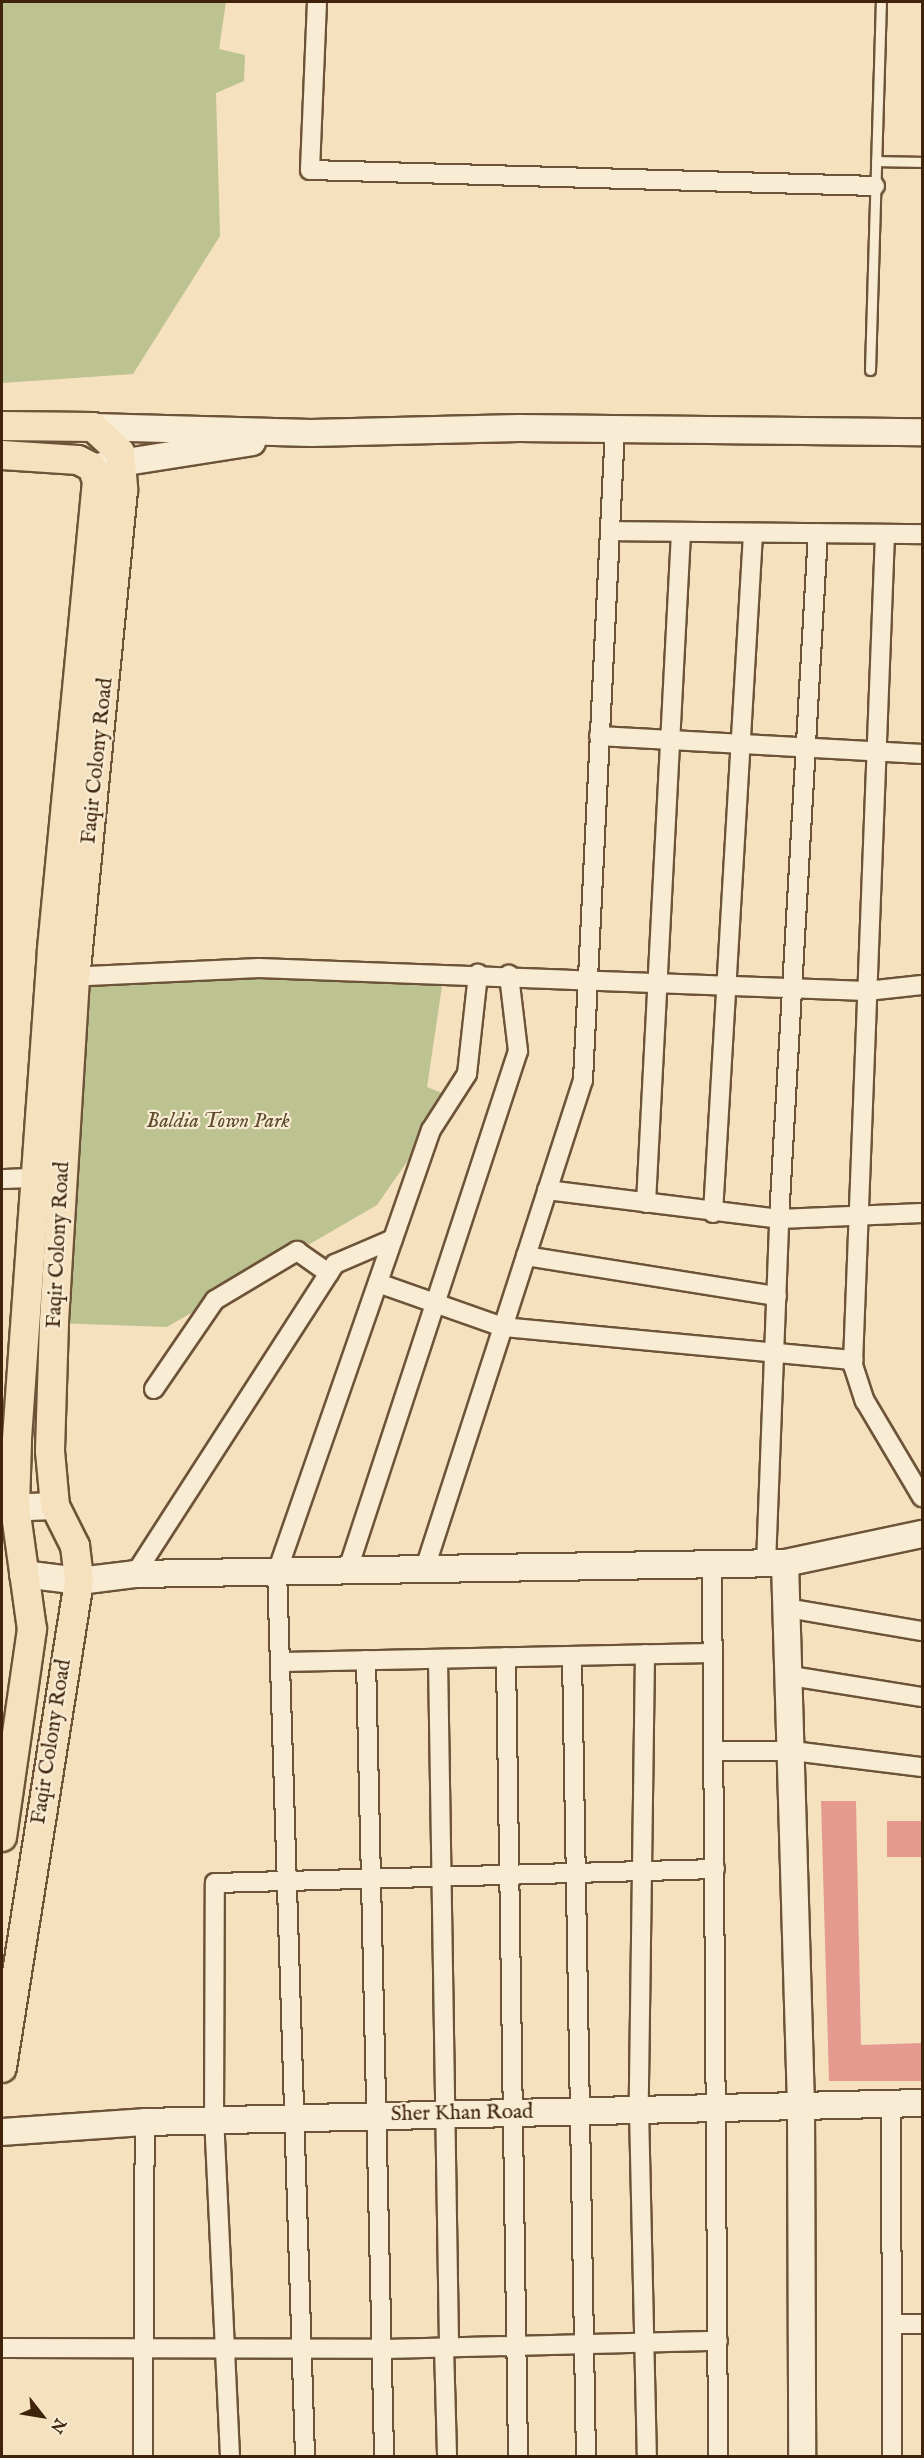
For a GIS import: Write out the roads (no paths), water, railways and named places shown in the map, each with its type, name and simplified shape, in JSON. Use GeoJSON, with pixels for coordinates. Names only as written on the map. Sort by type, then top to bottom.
{"type":"FeatureCollection","features":[{"type":"Feature","properties":{"kind":"main road"},"geometry":{"type":"LineString","coordinates":[[2,426],[93,427],[112,439],[123,464]]}},
{"type":"Feature","properties":{"kind":"main road"},"geometry":{"type":"LineString","coordinates":[[2,455],[59,457],[92,467]]}},
{"type":"Feature","properties":{"kind":"main road","name":"Faqir Colony Road"},"geometry":{"type":"LineString","coordinates":[[2,1837],[32,1629],[23,1574],[8,1508],[33,1178],[63,976],[123,464]]}},
{"type":"Feature","properties":{"kind":"main road","name":"Faqir Colony Road"},"geometry":{"type":"LineString","coordinates":[[2,2068],[79,1581],[75,1546],[55,1506],[50,1451],[63,976],[97,498],[92,467]]}},
{"type":"Feature","properties":{"kind":"street"},"geometry":{"type":"LineString","coordinates":[[317,2],[310,170],[875,186]]}},
{"type":"Feature","properties":{"kind":"street"},"geometry":{"type":"LineString","coordinates":[[93,427],[311,432],[615,429],[922,432]]}},
{"type":"Feature","properties":{"kind":"street"},"geometry":{"type":"LineString","coordinates":[[424,1568],[583,1080],[586,977],[615,429]]}},
{"type":"Feature","properties":{"kind":"street"},"geometry":{"type":"LineString","coordinates":[[92,467],[123,464],[311,432]]}},
{"type":"Feature","properties":{"kind":"street"},"geometry":{"type":"LineString","coordinates":[[610,531],[922,534]]}},
{"type":"Feature","properties":{"kind":"street"},"geometry":{"type":"LineString","coordinates":[[646,1203],[681,532]]}},
{"type":"Feature","properties":{"kind":"street"},"geometry":{"type":"LineString","coordinates":[[713,1213],[753,533]]}},
{"type":"Feature","properties":{"kind":"street"},"geometry":{"type":"LineString","coordinates":[[802,2457],[801,2106],[793,1751],[787,1608],[775,1564],[775,1355],[790,987],[818,533]]}},
{"type":"Feature","properties":{"kind":"street"},"geometry":{"type":"LineString","coordinates":[[885,534],[853,1360],[865,1401],[922,1497]]}},
{"type":"Feature","properties":{"kind":"street"},"geometry":{"type":"LineString","coordinates":[[599,736],[922,754]]}},
{"type":"Feature","properties":{"kind":"street"},"geometry":{"type":"LineString","coordinates":[[63,976],[259,968],[586,977],[867,991],[922,985]]}},
{"type":"Feature","properties":{"kind":"street"},"geometry":{"type":"LineString","coordinates":[[305,2457],[277,1572],[431,1130],[467,1074],[478,974]]}},
{"type":"Feature","properties":{"kind":"street"},"geometry":{"type":"LineString","coordinates":[[348,1569],[518,1051],[509,975]]}},
{"type":"Feature","properties":{"kind":"street"},"geometry":{"type":"LineString","coordinates":[[2,1179],[33,1178]]}},
{"type":"Feature","properties":{"kind":"street"},"geometry":{"type":"LineString","coordinates":[[547,1190],[713,1213],[779,1219],[858,1219],[922,1214]]}},
{"type":"Feature","properties":{"kind":"street"},"geometry":{"type":"LineString","coordinates":[[135,1574],[335,1264],[393,1239]]}},
{"type":"Feature","properties":{"kind":"street"},"geometry":{"type":"LineString","coordinates":[[154,1389],[215,1300],[297,1251],[329,1274]]}},
{"type":"Feature","properties":{"kind":"street"},"geometry":{"type":"LineString","coordinates":[[526,1256],[777,1296]]}},
{"type":"Feature","properties":{"kind":"street"},"geometry":{"type":"LineString","coordinates":[[378,1283],[503,1327],[775,1355],[853,1360]]}},
{"type":"Feature","properties":{"kind":"street"},"geometry":{"type":"LineString","coordinates":[[8,1508],[55,1506]]}},
{"type":"Feature","properties":{"kind":"street"},"geometry":{"type":"LineString","coordinates":[[23,1574],[79,1581],[135,1574],[775,1564],[922,1534]]}},
{"type":"Feature","properties":{"kind":"street"},"geometry":{"type":"LineString","coordinates":[[712,1566],[718,2457]]}},
{"type":"Feature","properties":{"kind":"street"},"geometry":{"type":"LineString","coordinates":[[787,1608],[922,1631]]}},
{"type":"Feature","properties":{"kind":"street"},"geometry":{"type":"LineString","coordinates":[[280,1662],[713,1653]]}},
{"type":"Feature","properties":{"kind":"street"},"geometry":{"type":"LineString","coordinates":[[645,1654],[639,2110],[647,2457]]}},
{"type":"Feature","properties":{"kind":"street"},"geometry":{"type":"LineString","coordinates":[[572,1656],[586,2457]]}},
{"type":"Feature","properties":{"kind":"street"},"geometry":{"type":"LineString","coordinates":[[506,1657],[518,2457]]}},
{"type":"Feature","properties":{"kind":"street"},"geometry":{"type":"LineString","coordinates":[[438,1659],[446,2115],[447,2457]]}},
{"type":"Feature","properties":{"kind":"street"},"geometry":{"type":"LineString","coordinates":[[366,1660],[385,2349],[384,2457]]}},
{"type":"Feature","properties":{"kind":"street"},"geometry":{"type":"LineString","coordinates":[[791,1676],[922,1696]]}},
{"type":"Feature","properties":{"kind":"street"},"geometry":{"type":"LineString","coordinates":[[714,1751],[793,1751],[922,1767]]}},
{"type":"Feature","properties":{"kind":"street"},"geometry":{"type":"LineString","coordinates":[[230,2457],[214,2120],[215,1883],[286,1879],[715,1869]]}},
{"type":"Feature","properties":{"kind":"street"},"geometry":{"type":"LineString","coordinates":[[891,2103],[892,2457]]}},
{"type":"Feature","properties":{"kind":"street","name":"Sher Khan Road"},"geometry":{"type":"LineString","coordinates":[[2,2132],[145,2122],[922,2103]]}},
{"type":"Feature","properties":{"kind":"street"},"geometry":{"type":"LineString","coordinates":[[143,2457],[141,2347],[145,2122]]}},
{"type":"Feature","properties":{"kind":"street"},"geometry":{"type":"LineString","coordinates":[[892,2324],[922,2324]]}},
{"type":"Feature","properties":{"kind":"street"},"geometry":{"type":"LineString","coordinates":[[2,2348],[385,2349],[718,2341]]}},
{"type":"Feature","properties":{"kind":"lane"},"geometry":{"type":"LineString","coordinates":[[870,370],[881,2]]}},
{"type":"Feature","properties":{"kind":"lane"},"geometry":{"type":"LineString","coordinates":[[876,161],[922,162]]}},
{"type":"Feature","properties":{"kind":"park label","name":"Baldia Town Park"},"geometry":{"type":"Point","coordinates":[218,1122]}}]}
